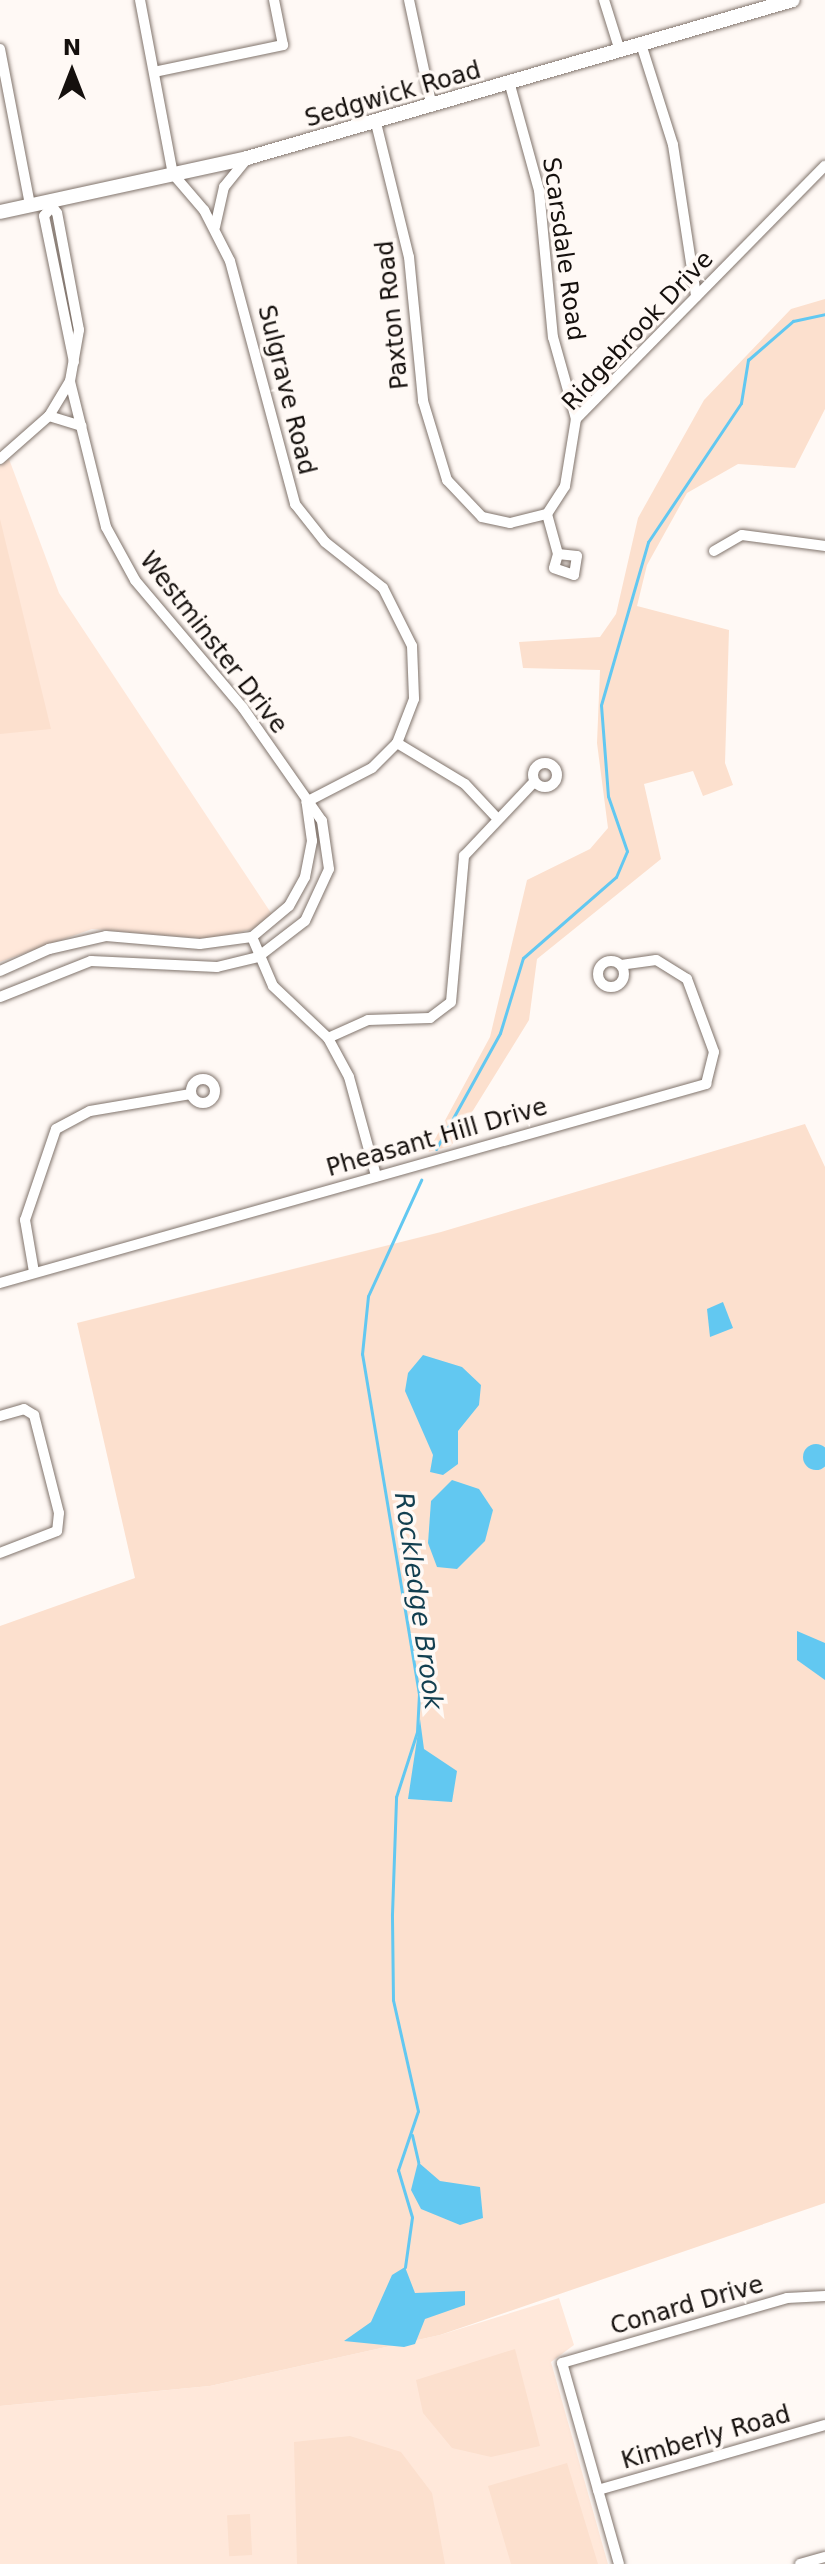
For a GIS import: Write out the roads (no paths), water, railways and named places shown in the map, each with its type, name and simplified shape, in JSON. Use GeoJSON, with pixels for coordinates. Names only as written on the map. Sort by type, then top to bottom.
{"type":"FeatureCollection","features":[{"type":"Feature","properties":{"kind":"main road","name":"Sedgwick Road"},"geometry":{"type":"LineString","coordinates":[[0,212],[30,205],[49,205],[247,158],[510,85],[786,1]]}},
{"type":"Feature","properties":{"kind":"street"},"geometry":{"type":"LineString","coordinates":[[140,0],[173,174]]}},
{"type":"Feature","properties":{"kind":"street"},"geometry":{"type":"LineString","coordinates":[[154,72],[283,45],[274,0]]}},
{"type":"Feature","properties":{"kind":"street"},"geometry":{"type":"LineString","coordinates":[[409,0],[432,107]]}},
{"type":"Feature","properties":{"kind":"street"},"geometry":{"type":"LineString","coordinates":[[604,0],[620,51]]}},
{"type":"Feature","properties":{"kind":"street"},"geometry":{"type":"LineString","coordinates":[[641,44],[673,145],[696,296]]}},
{"type":"Feature","properties":{"kind":"street"},"geometry":{"type":"LineString","coordinates":[[0,49],[30,205]]}},
{"type":"Feature","properties":{"kind":"street","name":"Scarsdale Road"},"geometry":{"type":"LineString","coordinates":[[510,85],[539,190],[553,337],[576,419]]}},
{"type":"Feature","properties":{"kind":"street","name":"Paxton Road"},"geometry":{"type":"LineString","coordinates":[[376,123],[409,257],[423,401],[447,480],[482,517],[510,523],[547,514]]}},
{"type":"Feature","properties":{"kind":"street"},"geometry":{"type":"LineString","coordinates":[[215,227],[224,187],[247,158]]}},
{"type":"Feature","properties":{"kind":"street","name":"Ridgebrook Drive"},"geometry":{"type":"LineString","coordinates":[[547,514],[565,486],[576,419],[825,166]]}},
{"type":"Feature","properties":{"kind":"street","name":"Sulgrave Road"},"geometry":{"type":"LineString","coordinates":[[173,174],[215,227],[244,299],[278,461],[295,504],[325,542],[383,588],[409,634],[416,686],[397,743],[363,774],[306,802]]}},
{"type":"Feature","properties":{"kind":"street","name":"Westminster Drive"},"geometry":{"type":"LineString","coordinates":[[0,997],[91,961],[217,967],[258,957],[294,933],[327,880],[327,833],[243,708],[118,553],[70,381],[74,362],[44,216],[49,205]]}},
{"type":"Feature","properties":{"kind":"street"},"geometry":{"type":"LineString","coordinates":[[0,459],[49,416],[70,381]]}},
{"type":"Feature","properties":{"kind":"street"},"geometry":{"type":"LineString","coordinates":[[49,416],[81,426]]}},
{"type":"Feature","properties":{"kind":"street"},"geometry":{"type":"LineString","coordinates":[[547,514],[558,554]]}},
{"type":"Feature","properties":{"kind":"street"},"geometry":{"type":"LineString","coordinates":[[714,551],[742,535],[825,546]]}},
{"type":"Feature","properties":{"kind":"street"},"geometry":{"type":"LineString","coordinates":[[397,743],[465,784],[495,816]]}},
{"type":"Feature","properties":{"kind":"street"},"geometry":{"type":"LineString","coordinates":[[328,1038],[368,1020],[430,1018],[451,1002],[461,864],[495,816],[534,782]]}},
{"type":"Feature","properties":{"kind":"street","name":"Westminster Drive"},"geometry":{"type":"LineString","coordinates":[[252,937],[289,906],[305,877],[312,841],[306,802]]}},
{"type":"Feature","properties":{"kind":"street"},"geometry":{"type":"LineString","coordinates":[[0,971],[49,949],[106,936],[200,944],[252,937],[258,957],[280,996],[328,1038],[349,1077],[376,1176]]}},
{"type":"Feature","properties":{"kind":"street","name":"Pheasant Hill Drive"},"geometry":{"type":"LineString","coordinates":[[0,1283],[706,1084],[714,1052],[687,979],[656,960],[621,965]]}},
{"type":"Feature","properties":{"kind":"street"},"geometry":{"type":"LineString","coordinates":[[34,1272],[25,1220],[56,1129],[90,1111],[191,1094]]}},
{"type":"Feature","properties":{"kind":"street"},"geometry":{"type":"LineString","coordinates":[[0,1416],[24,1409],[34,1415],[57,1531],[0,1553]]}},
{"type":"Feature","properties":{"kind":"street","name":"Conard Drive"},"geometry":{"type":"LineString","coordinates":[[598,2490],[562,2363],[787,2298],[825,2296]]}},
{"type":"Feature","properties":{"kind":"street","name":"Kimberly Road"},"geometry":{"type":"LineString","coordinates":[[598,2490],[825,2425]]}},
{"type":"Feature","properties":{"kind":"street"},"geometry":{"type":"LineString","coordinates":[[598,2490],[619,2564]]}},
{"type":"Feature","properties":{"kind":"street"},"geometry":{"type":"LineString","coordinates":[[800,2564],[825,2557]]}},
{"type":"Feature","properties":{"kind":"water"},"geometry":{"type":"Polygon","coordinates":[[[723,1302],[733,1328],[710,1337],[707,1309],[723,1302]]]}},
{"type":"Feature","properties":{"kind":"water"},"geometry":{"type":"Polygon","coordinates":[[[423,1355],[462,1367],[481,1385],[479,1405],[458,1431],[458,1464],[443,1475],[430,1472],[433,1455],[405,1391],[408,1373],[423,1355]]]}},
{"type":"Feature","properties":{"kind":"water"},"geometry":{"type":"Polygon","coordinates":[[[816,1444],[825,1448],[829,1457],[825,1466],[816,1470],[807,1466],[803,1457],[807,1448],[816,1444]]]}},
{"type":"Feature","properties":{"kind":"water"},"geometry":{"type":"Polygon","coordinates":[[[452,1480],[479,1489],[493,1510],[485,1541],[457,1569],[437,1567],[428,1543],[431,1501],[452,1480]]]}},
{"type":"Feature","properties":{"kind":"water"},"geometry":{"type":"Polygon","coordinates":[[[797,1631],[825,1643],[825,1680],[797,1660],[797,1631]]]}},
{"type":"Feature","properties":{"kind":"water"},"geometry":{"type":"Polygon","coordinates":[[[420,1719],[424,1749],[457,1771],[452,1802],[408,1799],[420,1719]]]}},
{"type":"Feature","properties":{"kind":"water"},"geometry":{"type":"Polygon","coordinates":[[[418,2162],[440,2181],[480,2187],[483,2218],[460,2225],[421,2209],[411,2190],[418,2162]]]}},
{"type":"Feature","properties":{"kind":"water"},"geometry":{"type":"Polygon","coordinates":[[[405,2267],[415,2293],[465,2291],[465,2305],[425,2319],[415,2344],[404,2347],[344,2341],[371,2322],[392,2275],[405,2267]]]}},
{"type":"Feature","properties":{"kind":"waterway","name":"Rockledge Brook"},"geometry":{"type":"LineString","coordinates":[[436,1149],[500,1033],[523,958],[616,877],[627,851],[608,796],[601,705],[648,542],[741,403],[748,360],[793,321],[825,314]]}},
{"type":"Feature","properties":{"kind":"waterway","name":"Rockledge Brook"},"geometry":{"type":"LineString","coordinates":[[405,2267],[412,2217],[398,2170],[418,2111],[393,2000],[392,1914],[396,1797],[417,1732],[419,1694],[362,1354],[368,1296],[421,1180]]}},
{"type":"Feature","properties":{"kind":"waterway"},"geometry":{"type":"LineString","coordinates":[[412,2135],[418,2162]]}}]}
